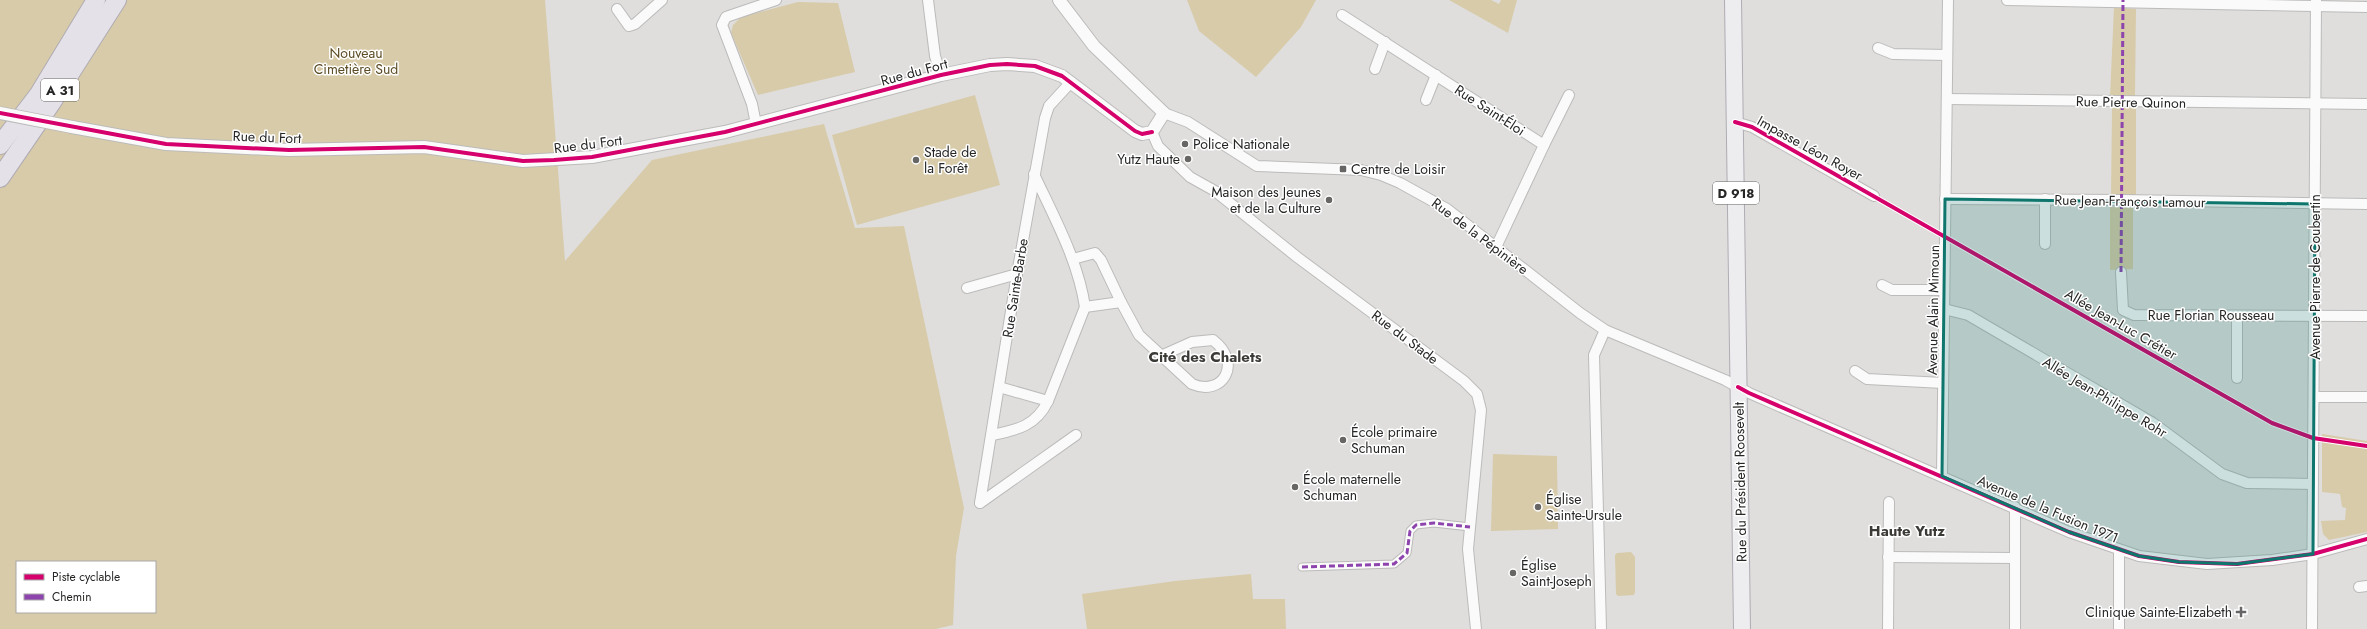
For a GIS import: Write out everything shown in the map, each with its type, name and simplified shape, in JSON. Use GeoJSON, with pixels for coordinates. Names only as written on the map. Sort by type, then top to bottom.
{"type":"FeatureCollection","features":[{"type":"Feature","properties":{"kind":"highway","name":"A 31"},"geometry":{"type":"LineString","coordinates":[[0,146],[38,94],[96,0]]}},
{"type":"Feature","properties":{"kind":"highway","name":"A 31"},"geometry":{"type":"LineString","coordinates":[[0,178],[52,102],[118,0]]}},
{"type":"Feature","properties":{"kind":"main road","name":"Rue du Président Roosevelt"},"geometry":{"type":"LineString","coordinates":[[1733,0],[1742,629]]}},
{"type":"Feature","properties":{"kind":"street"},"geometry":{"type":"LineString","coordinates":[[617,9],[629,26],[635,24],[662,0]]}},
{"type":"Feature","properties":{"kind":"street"},"geometry":{"type":"LineString","coordinates":[[756,124],[752,104],[722,26],[726,17],[776,0]]}},
{"type":"Feature","properties":{"kind":"street"},"geometry":{"type":"LineString","coordinates":[[928,0],[935,56],[941,75]]}},
{"type":"Feature","properties":{"kind":"street"},"geometry":{"type":"LineString","coordinates":[[1059,0],[1094,46],[1164,113],[1152,132]]}},
{"type":"Feature","properties":{"kind":"street","name":"Avenue Alain Mimoun"},"geometry":{"type":"LineString","coordinates":[[1942,476],[1948,0]]}},
{"type":"Feature","properties":{"kind":"street"},"geometry":{"type":"LineString","coordinates":[[2007,0],[2316,3],[2367,7]]}},
{"type":"Feature","properties":{"kind":"street","name":"Avenue Pierre de Coubertin"},"geometry":{"type":"LineString","coordinates":[[2312,629],[2316,3]]}},
{"type":"Feature","properties":{"kind":"street","name":"Rue Saint-Éloi"},"geometry":{"type":"LineString","coordinates":[[1342,15],[1544,145]]}},
{"type":"Feature","properties":{"kind":"street"},"geometry":{"type":"LineString","coordinates":[[1375,69],[1384,42]]}},
{"type":"Feature","properties":{"kind":"street"},"geometry":{"type":"LineString","coordinates":[[1878,48],[1893,54],[1948,56]]}},
{"type":"Feature","properties":{"kind":"street","name":"Rue du Fort"},"geometry":{"type":"LineString","coordinates":[[0,113],[166,144],[289,150],[424,147],[524,161],[592,157],[756,124],[941,75],[990,65],[1021,65],[1049,70],[1071,82],[1135,131],[1142,134],[1152,132]]}},
{"type":"Feature","properties":{"kind":"street"},"geometry":{"type":"LineString","coordinates":[[1426,100],[1436,75]]}},
{"type":"Feature","properties":{"kind":"street","name":"Rue Sainte-Barbe"},"geometry":{"type":"LineString","coordinates":[[1071,82],[1056,98],[1047,112],[1034,174],[980,503],[1076,435]]}},
{"type":"Feature","properties":{"kind":"street"},"geometry":{"type":"LineString","coordinates":[[1497,245],[1569,95]]}},
{"type":"Feature","properties":{"kind":"street","name":"Rue Pierre Quinon"},"geometry":{"type":"LineString","coordinates":[[1947,99],[2367,104]]}},
{"type":"Feature","properties":{"kind":"street","name":"Rue de la Pépinière"},"geometry":{"type":"LineString","coordinates":[[1164,113],[1188,122],[1257,166],[1344,168],[1381,175],[1423,194],[1447,208],[1497,245],[1580,314],[1605,330],[1738,387]]}},
{"type":"Feature","properties":{"kind":"street","name":"Impasse Léon Royer"},"geometry":{"type":"LineString","coordinates":[[1735,122],[1752,127],[1874,196]]}},
{"type":"Feature","properties":{"kind":"street","name":"Rue du Stade"},"geometry":{"type":"LineString","coordinates":[[1152,132],[1158,146],[1190,177],[1215,191],[1297,257],[1464,381],[1477,394],[1482,410],[1468,549],[1476,629]]}},
{"type":"Feature","properties":{"kind":"street"},"geometry":{"type":"LineString","coordinates":[[992,435],[1017,430],[1032,423],[1043,411],[1085,307],[1079,277],[1073,259],[1034,174]]}},
{"type":"Feature","properties":{"kind":"street","name":"Rue Jean-François Lamour"},"geometry":{"type":"LineString","coordinates":[[1946,199],[2367,204]]}},
{"type":"Feature","properties":{"kind":"street"},"geometry":{"type":"LineString","coordinates":[[2045,200],[2045,244]]}},
{"type":"Feature","properties":{"kind":"street"},"geometry":{"type":"LineString","coordinates":[[1073,259],[1095,254],[1101,260],[1139,335],[1163,355],[1179,373],[1192,384],[1201,388],[1222,380],[1228,371],[1229,359],[1223,348],[1213,340],[1192,342],[1163,355]]}},
{"type":"Feature","properties":{"kind":"street","name":"Rue Florian Rousseau"},"geometry":{"type":"LineString","coordinates":[[2121,272],[2122,305],[2127,313],[2237,316],[2367,316]]}},
{"type":"Feature","properties":{"kind":"street"},"geometry":{"type":"LineString","coordinates":[[967,288],[1017,274]]}},
{"type":"Feature","properties":{"kind":"street"},"geometry":{"type":"LineString","coordinates":[[1882,285],[1892,290],[1944,290]]}},
{"type":"Feature","properties":{"kind":"street"},"geometry":{"type":"LineString","coordinates":[[1085,307],[1121,302]]}},
{"type":"Feature","properties":{"kind":"street","name":"Allée Jean-Philippe Rohr"},"geometry":{"type":"LineString","coordinates":[[1944,309],[1968,315],[2152,423],[2222,474],[2247,483],[2313,484]]}},
{"type":"Feature","properties":{"kind":"street"},"geometry":{"type":"LineString","coordinates":[[2237,316],[2237,378]]}},
{"type":"Feature","properties":{"kind":"street"},"geometry":{"type":"LineString","coordinates":[[1601,629],[1595,452],[1594,355],[1605,330]]}},
{"type":"Feature","properties":{"kind":"street"},"geometry":{"type":"LineString","coordinates":[[1855,371],[1867,379],[1943,383]]}},
{"type":"Feature","properties":{"kind":"street"},"geometry":{"type":"LineString","coordinates":[[999,387],[1048,401]]}},
{"type":"Feature","properties":{"kind":"street","name":"Avenue de la Fusion 1971"},"geometry":{"type":"LineString","coordinates":[[1738,387],[2015,507],[2069,532],[2119,550],[2160,560],[2207,564],[2237,564],[2313,554],[2367,539]]}},
{"type":"Feature","properties":{"kind":"street"},"geometry":{"type":"LineString","coordinates":[[2314,397],[2367,397]]}},
{"type":"Feature","properties":{"kind":"street"},"geometry":{"type":"LineString","coordinates":[[1888,629],[1889,502]]}},
{"type":"Feature","properties":{"kind":"street"},"geometry":{"type":"LineString","coordinates":[[2015,507],[2015,629]]}},
{"type":"Feature","properties":{"kind":"street"},"geometry":{"type":"LineString","coordinates":[[1302,567],[1394,564],[1407,553],[1410,531],[1416,525],[1434,523],[1470,527]]}},
{"type":"Feature","properties":{"kind":"street"},"geometry":{"type":"LineString","coordinates":[[2119,550],[2119,629]]}},
{"type":"Feature","properties":{"kind":"street"},"geometry":{"type":"LineString","coordinates":[[1888,557],[2015,558]]}},
{"type":"Feature","properties":{"kind":"highlighted area"},"geometry":{"type":"Polygon","coordinates":[[[1945,199],[2315,204],[2313,554],[2237,564],[2179,562],[2139,556],[2069,532],[1942,476],[1945,199]]]}},
{"type":"Feature","properties":{"kind":"green space","name":"Nouveau Cimetière Sud"},"geometry":{"type":"Polygon","coordinates":[[[0,0],[545,0],[565,261],[652,160],[824,124],[855,228],[904,226],[964,508],[956,556],[953,625],[936,629],[0,629],[0,0]]]}},
{"type":"Feature","properties":{"kind":"green space"},"geometry":{"type":"Polygon","coordinates":[[[1187,0],[1316,0],[1301,27],[1256,77],[1199,31],[1187,0]]]}},
{"type":"Feature","properties":{"kind":"green space"},"geometry":{"type":"Polygon","coordinates":[[[1449,0],[1491,0],[1499,4],[1501,0],[1517,0],[1508,33],[1449,0]]]}},
{"type":"Feature","properties":{"kind":"green space"},"geometry":{"type":"Polygon","coordinates":[[[798,2],[838,3],[855,72],[758,95],[731,33],[733,25],[741,17],[798,2]]]}},
{"type":"Feature","properties":{"kind":"green space"},"geometry":{"type":"Polygon","coordinates":[[[2114,7],[2136,9],[2135,96],[2110,97],[2114,7]]]}},
{"type":"Feature","properties":{"kind":"green space","name":"Stade de la Forêt"},"geometry":{"type":"Polygon","coordinates":[[[975,95],[1000,185],[857,225],[832,135],[975,95]]]}},
{"type":"Feature","properties":{"kind":"green space"},"geometry":{"type":"Polygon","coordinates":[[[2112,108],[2136,108],[2136,197],[2111,197],[2112,108]]]}},
{"type":"Feature","properties":{"kind":"green space"},"geometry":{"type":"Polygon","coordinates":[[[2110,207],[2133,208],[2133,269],[2110,270],[2110,207]]]}},
{"type":"Feature","properties":{"kind":"green space"},"geometry":{"type":"Polygon","coordinates":[[[2322,434],[2367,441],[2367,532],[2329,540],[2323,534],[2321,521],[2345,520],[2346,508],[2342,507],[2340,494],[2322,492],[2322,434]]]}},
{"type":"Feature","properties":{"kind":"green space"},"geometry":{"type":"Polygon","coordinates":[[[1493,454],[1557,456],[1558,529],[1491,531],[1493,454]]]}},
{"type":"Feature","properties":{"kind":"green space"},"geometry":{"type":"Polygon","coordinates":[[[1631,552],[1635,557],[1635,592],[1634,595],[1618,596],[1616,594],[1615,555],[1617,553],[1631,552]]]}},
{"type":"Feature","properties":{"kind":"green space"},"geometry":{"type":"Polygon","coordinates":[[[1251,574],[1253,599],[1285,599],[1286,629],[1087,629],[1082,594],[1175,581],[1251,574]]]}},
{"type":"Feature","properties":{"kind":"marked path"},"geometry":{"type":"LineString","coordinates":[[2121,272],[2123,0]]}},
{"type":"Feature","properties":{"kind":"marked path"},"geometry":{"type":"LineString","coordinates":[[1302,567],[1394,564],[1407,553],[1410,531],[1416,525],[1434,523],[1470,527]]}},
{"type":"Feature","properties":{"kind":"cycle path"},"geometry":{"type":"LineString","coordinates":[[0,113],[166,144],[289,150],[424,147],[523,161],[554,160],[592,157],[725,132],[941,75],[990,65],[1007,64],[1035,66],[1062,76],[1135,131],[1142,134],[1152,132]]}},
{"type":"Feature","properties":{"kind":"cycle path","name":"Allée Jean-Luc Crétier"},"geometry":{"type":"LineString","coordinates":[[1735,122],[1752,127],[2272,423],[2313,438],[2367,446]]}},
{"type":"Feature","properties":{"kind":"cycle path"},"geometry":{"type":"LineString","coordinates":[[1738,387],[2069,532],[2139,556],[2179,562],[2237,564],[2313,554],[2367,539]]}},
{"type":"Feature","properties":{"kind":"place","name":"Police Nationale"},"geometry":{"type":"Point","coordinates":[1185,144]}},
{"type":"Feature","properties":{"kind":"place","name":"Yutz Haute"},"geometry":{"type":"Point","coordinates":[1188,159]}},
{"type":"Feature","properties":{"kind":"place","name":"Stade de la Forêt"},"geometry":{"type":"Point","coordinates":[916,160]}},
{"type":"Feature","properties":{"kind":"place","name":"Centre de Loisir"},"geometry":{"type":"Point","coordinates":[1343,169]}},
{"type":"Feature","properties":{"kind":"place","name":"Maison des Jeunes et de la Culture"},"geometry":{"type":"Point","coordinates":[1329,200]}},
{"type":"Feature","properties":{"kind":"place","name":"École primaire Schuman"},"geometry":{"type":"Point","coordinates":[1343,440]}},
{"type":"Feature","properties":{"kind":"place","name":"École maternelle Schuman"},"geometry":{"type":"Point","coordinates":[1295,487]}},
{"type":"Feature","properties":{"kind":"place","name":"Église Sainte-Ursule"},"geometry":{"type":"Point","coordinates":[1538,507]}},
{"type":"Feature","properties":{"kind":"place","name":"Église Saint-Joseph"},"geometry":{"type":"Point","coordinates":[1513,573]}},
{"type":"Feature","properties":{"kind":"place","name":"Clinique Sainte-Elizabeth"},"geometry":{"type":"Point","coordinates":[2241,612]}},
{"type":"Feature","properties":{"kind":"district","name":"Cité des Chalets"},"geometry":{"type":"Point","coordinates":[1205,357]}},
{"type":"Feature","properties":{"kind":"district","name":"Haute Yutz"},"geometry":{"type":"Point","coordinates":[1907,531]}}]}
